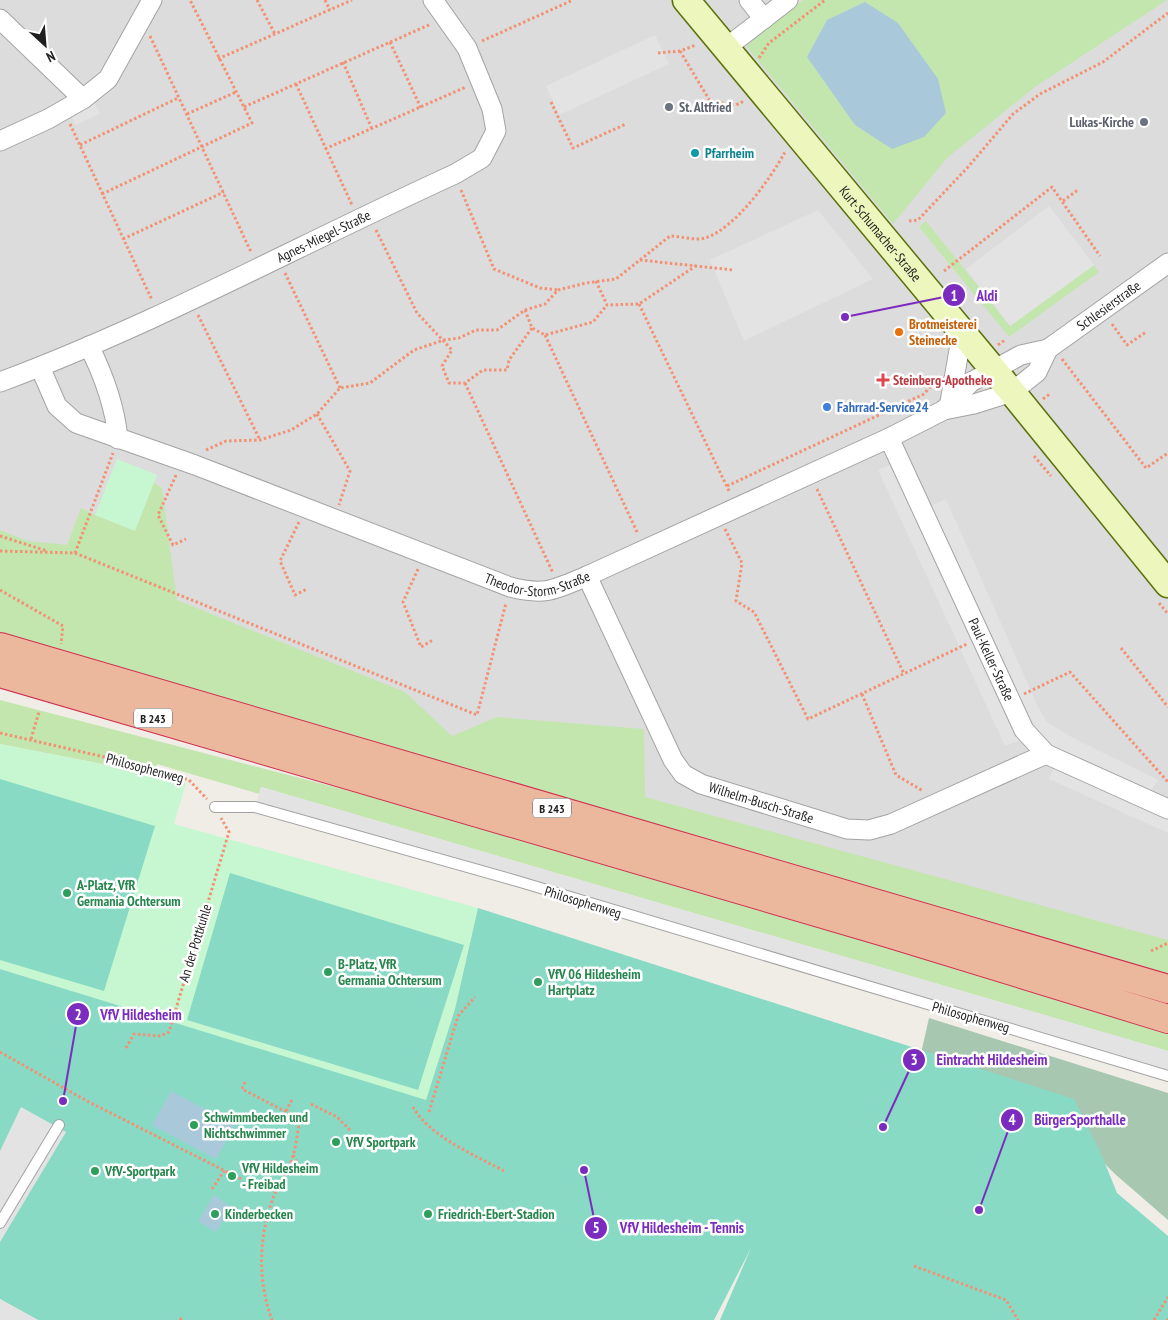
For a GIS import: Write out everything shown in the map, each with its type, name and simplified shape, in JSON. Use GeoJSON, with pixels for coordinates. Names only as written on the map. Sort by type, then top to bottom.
{"type":"FeatureCollection","features":[{"type":"Feature","properties":{"kind":"highway","name":"B 243"},"geometry":{"type":"LineString","coordinates":[[0,647],[1168,989]]}},
{"type":"Feature","properties":{"kind":"highway","name":"B 243"},"geometry":{"type":"LineString","coordinates":[[0,673],[878,930],[1168,1019]]}},
{"type":"Feature","properties":{"kind":"main road","name":"Kurt-Schumacher-Straße"},"geometry":{"type":"LineString","coordinates":[[686,0],[1012,392],[1168,584]]}},
{"type":"Feature","properties":{"kind":"street"},"geometry":{"type":"LineString","coordinates":[[0,142],[84,99],[108,79],[152,0]]}},
{"type":"Feature","properties":{"kind":"street","name":"Agnes-Miegel-Straße"},"geometry":{"type":"LineString","coordinates":[[0,382],[89,346],[190,300],[363,216],[455,174],[482,158],[496,131],[492,109],[467,48],[447,17],[433,0]]}},
{"type":"Feature","properties":{"kind":"street"},"geometry":{"type":"LineString","coordinates":[[749,0],[764,19]]}},
{"type":"Feature","properties":{"kind":"street"},"geometry":{"type":"LineString","coordinates":[[727,47],[788,0]]}},
{"type":"Feature","properties":{"kind":"street"},"geometry":{"type":"LineString","coordinates":[[0,19],[84,99]]}},
{"type":"Feature","properties":{"kind":"street","name":"Schlesierstraße"},"geometry":{"type":"LineString","coordinates":[[993,370],[1020,355],[1050,348],[1168,264]]}},
{"type":"Feature","properties":{"kind":"street"},"geometry":{"type":"LineString","coordinates":[[947,406],[962,333]]}},
{"type":"Feature","properties":{"kind":"street"},"geometry":{"type":"LineString","coordinates":[[89,346],[101,368],[116,416],[118,439]]}},
{"type":"Feature","properties":{"kind":"street","name":"Schlesierstraße"},"geometry":{"type":"LineString","coordinates":[[1012,392],[1037,372],[1050,348]]}},
{"type":"Feature","properties":{"kind":"street","name":"Theodor-Storm-Straße"},"geometry":{"type":"LineString","coordinates":[[40,367],[57,406],[76,423],[182,460],[510,587],[535,593],[559,588],[587,576],[889,438],[947,406],[971,382],[993,370]]}},
{"type":"Feature","properties":{"kind":"street","name":"Theodor-Storm-Straße"},"geometry":{"type":"LineString","coordinates":[[947,406],[974,404],[1012,392]]}},
{"type":"Feature","properties":{"kind":"street","name":"Paul-Keller-Straße"},"geometry":{"type":"LineString","coordinates":[[889,438],[1024,730],[1046,754],[1168,809]]}},
{"type":"Feature","properties":{"kind":"street","name":"Wilhelm-Busch-Straße"},"geometry":{"type":"LineString","coordinates":[[587,576],[673,760],[684,774],[701,784],[847,828],[869,830],[891,824],[1046,754]]}},
{"type":"Feature","properties":{"kind":"lane","name":"Philosophenweg"},"geometry":{"type":"LineString","coordinates":[[215,807],[255,807],[274,812],[517,882],[1168,1076]]}},
{"type":"Feature","properties":{"kind":"lane"},"geometry":{"type":"LineString","coordinates":[[0,1223],[59,1125]]}},
{"type":"Feature","properties":{"kind":"path"},"geometry":{"type":"LineString","coordinates":[[102,194],[203,148],[252,123],[218,60],[190,0]]}},
{"type":"Feature","properties":{"kind":"path"},"geometry":{"type":"LineString","coordinates":[[257,0],[275,34]]}},
{"type":"Feature","properties":{"kind":"path"},"geometry":{"type":"LineString","coordinates":[[325,0],[330,10]]}},
{"type":"Feature","properties":{"kind":"path"},"geometry":{"type":"LineString","coordinates":[[218,60],[352,0]]}},
{"type":"Feature","properties":{"kind":"path"},"geometry":{"type":"LineString","coordinates":[[467,48],[573,0]]}},
{"type":"Feature","properties":{"kind":"path"},"geometry":{"type":"LineString","coordinates":[[746,71],[763,54],[769,43],[825,0]]}},
{"type":"Feature","properties":{"kind":"path"},"geometry":{"type":"LineString","coordinates":[[909,221],[918,220],[968,167],[1013,114],[1040,94],[1103,62],[1168,14]]}},
{"type":"Feature","properties":{"kind":"path"},"geometry":{"type":"LineString","coordinates":[[142,17],[258,268]]}},
{"type":"Feature","properties":{"kind":"path"},"geometry":{"type":"LineString","coordinates":[[244,107],[447,17]]}},
{"type":"Feature","properties":{"kind":"path"},"geometry":{"type":"LineString","coordinates":[[390,42],[421,108]]}},
{"type":"Feature","properties":{"kind":"path"},"geometry":{"type":"LineString","coordinates":[[658,53],[680,51],[698,44]]}},
{"type":"Feature","properties":{"kind":"path"},"geometry":{"type":"LineString","coordinates":[[680,51],[710,101],[736,104],[744,101]]}},
{"type":"Feature","properties":{"kind":"path"},"geometry":{"type":"LineString","coordinates":[[343,62],[372,129]]}},
{"type":"Feature","properties":{"kind":"path"},"geometry":{"type":"LineString","coordinates":[[325,149],[421,108],[480,80]]}},
{"type":"Feature","properties":{"kind":"path"},"geometry":{"type":"LineString","coordinates":[[296,84],[325,149],[416,313],[452,350],[442,366],[449,383],[465,383],[483,370],[507,370],[509,360],[532,328]]}},
{"type":"Feature","properties":{"kind":"path"},"geometry":{"type":"LineString","coordinates":[[187,114],[236,92]]}},
{"type":"Feature","properties":{"kind":"path"},"geometry":{"type":"LineString","coordinates":[[80,145],[178,98]]}},
{"type":"Feature","properties":{"kind":"path"},"geometry":{"type":"LineString","coordinates":[[551,102],[573,148],[626,124]]}},
{"type":"Feature","properties":{"kind":"path"},"geometry":{"type":"LineString","coordinates":[[64,110],[150,295]]}},
{"type":"Feature","properties":{"kind":"path"},"geometry":{"type":"LineString","coordinates":[[455,174],[494,269],[540,288],[558,290],[596,281],[616,279],[670,236],[703,238],[718,232],[747,205],[772,176],[786,149]]}},
{"type":"Feature","properties":{"kind":"path"},"geometry":{"type":"LineString","coordinates":[[944,271],[1052,187],[1100,256]]}},
{"type":"Feature","properties":{"kind":"path"},"geometry":{"type":"LineString","coordinates":[[1063,201],[1079,189]]}},
{"type":"Feature","properties":{"kind":"path"},"geometry":{"type":"LineString","coordinates":[[123,239],[224,192]]}},
{"type":"Feature","properties":{"kind":"path"},"geometry":{"type":"LineString","coordinates":[[278,258],[340,388]]}},
{"type":"Feature","properties":{"kind":"path"},"geometry":{"type":"LineString","coordinates":[[639,260],[733,270]]}},
{"type":"Feature","properties":{"kind":"path"},"geometry":{"type":"LineString","coordinates":[[545,335],[593,322],[607,305],[639,304],[696,265]]}},
{"type":"Feature","properties":{"kind":"path"},"geometry":{"type":"LineString","coordinates":[[596,281],[607,305]]}},
{"type":"Feature","properties":{"kind":"path"},"geometry":{"type":"LineString","coordinates":[[226,441],[260,440],[291,430],[317,414],[340,388],[370,383],[414,350],[444,340],[459,338],[476,330],[497,330],[524,310],[544,304],[558,290]]}},
{"type":"Feature","properties":{"kind":"path"},"geometry":{"type":"LineString","coordinates":[[190,300],[260,440]]}},
{"type":"Feature","properties":{"kind":"path"},"geometry":{"type":"LineString","coordinates":[[639,304],[737,507]]}},
{"type":"Feature","properties":{"kind":"path"},"geometry":{"type":"LineString","coordinates":[[524,310],[532,328],[545,335],[645,549]]}},
{"type":"Feature","properties":{"kind":"path"},"geometry":{"type":"LineString","coordinates":[[1102,310],[1127,345],[1146,332]]}},
{"type":"Feature","properties":{"kind":"path"},"geometry":{"type":"LineString","coordinates":[[1050,348],[1146,468],[1168,453]]}},
{"type":"Feature","properties":{"kind":"path"},"geometry":{"type":"LineString","coordinates":[[727,486],[924,394],[939,374]]}},
{"type":"Feature","properties":{"kind":"path"},"geometry":{"type":"LineString","coordinates":[[465,383],[559,588]]}},
{"type":"Feature","properties":{"kind":"path"},"geometry":{"type":"LineString","coordinates":[[317,414],[350,471],[335,519]]}},
{"type":"Feature","properties":{"kind":"path"},"geometry":{"type":"LineString","coordinates":[[75,553],[118,439]]}},
{"type":"Feature","properties":{"kind":"path"},"geometry":{"type":"LineString","coordinates":[[182,460],[158,515],[172,545],[186,539]]}},
{"type":"Feature","properties":{"kind":"path"},"geometry":{"type":"LineString","coordinates":[[810,474],[904,674]]}},
{"type":"Feature","properties":{"kind":"path"},"geometry":{"type":"LineString","coordinates":[[305,508],[280,561],[296,596],[307,588]]}},
{"type":"Feature","properties":{"kind":"path"},"geometry":{"type":"LineString","coordinates":[[718,516],[742,563],[736,601],[754,612],[808,719],[981,638]]}},
{"type":"Feature","properties":{"kind":"path"},"geometry":{"type":"LineString","coordinates":[[0,536],[52,552]]}},
{"type":"Feature","properties":{"kind":"path"},"geometry":{"type":"LineString","coordinates":[[0,551],[75,553],[477,715],[510,587]]}},
{"type":"Feature","properties":{"kind":"path"},"geometry":{"type":"LineString","coordinates":[[425,554],[403,602],[421,647],[433,640]]}},
{"type":"Feature","properties":{"kind":"path"},"geometry":{"type":"LineString","coordinates":[[0,590],[63,626],[64,636],[59,650]]}},
{"type":"Feature","properties":{"kind":"path"},"geometry":{"type":"LineString","coordinates":[[1121,648],[1168,707]]}},
{"type":"Feature","properties":{"kind":"path"},"geometry":{"type":"LineString","coordinates":[[1010,701],[1070,672],[1168,782]]}},
{"type":"Feature","properties":{"kind":"path"},"geometry":{"type":"LineString","coordinates":[[862,694],[896,775],[940,801]]}},
{"type":"Feature","properties":{"kind":"path"},"geometry":{"type":"LineString","coordinates":[[32,740],[39,712]]}},
{"type":"Feature","properties":{"kind":"path","name":"Philosophenweg"},"geometry":{"type":"LineString","coordinates":[[0,733],[148,767],[189,780],[215,807]]}},
{"type":"Feature","properties":{"kind":"path","name":"An der Pottkuhle"},"geometry":{"type":"LineString","coordinates":[[126,1048],[134,1034],[160,1036],[169,1032],[229,832],[215,807]]}},
{"type":"Feature","properties":{"kind":"path"},"geometry":{"type":"LineString","coordinates":[[1151,951],[1168,943]]}},
{"type":"Feature","properties":{"kind":"path"},"geometry":{"type":"LineString","coordinates":[[429,1112],[458,1016],[475,997]]}},
{"type":"Feature","properties":{"kind":"path"},"geometry":{"type":"LineString","coordinates":[[0,1052],[87,1101],[243,1180]]}},
{"type":"Feature","properties":{"kind":"path"},"geometry":{"type":"LineString","coordinates":[[245,1082],[242,1089],[300,1119],[292,1154],[270,1210],[263,1239],[260,1273],[265,1300],[272,1320]]}},
{"type":"Feature","properties":{"kind":"path"},"geometry":{"type":"LineString","coordinates":[[286,1111],[293,1098]]}},
{"type":"Feature","properties":{"kind":"path"},"geometry":{"type":"LineString","coordinates":[[311,1104],[337,1117],[350,1130]]}},
{"type":"Feature","properties":{"kind":"path"},"geometry":{"type":"LineString","coordinates":[[413,1107],[418,1114],[451,1142],[504,1170]]}},
{"type":"Feature","properties":{"kind":"path"},"geometry":{"type":"LineString","coordinates":[[292,1154],[297,1163]]}},
{"type":"Feature","properties":{"kind":"path"},"geometry":{"type":"LineString","coordinates":[[212,1189],[224,1171]]}},
{"type":"Feature","properties":{"kind":"path"},"geometry":{"type":"LineString","coordinates":[[914,1266],[1006,1300],[1018,1320]]}},
{"type":"Feature","properties":{"kind":"path"},"geometry":{"type":"LineString","coordinates":[[1154,1320],[1168,1297]]}},
{"type":"Feature","properties":{"kind":"shaded area"},"geometry":{"type":"Polygon","coordinates":[[[0,0],[1168,0],[1168,975],[265,712],[99,660],[0,634],[0,0]]]}},
{"type":"Feature","properties":{"kind":"shaded area"},"geometry":{"type":"Polygon","coordinates":[[[655,35],[669,64],[559,115],[546,86],[655,35]]]}},
{"type":"Feature","properties":{"kind":"shaded area"},"geometry":{"type":"Polygon","coordinates":[[[93,100],[100,113],[76,125],[69,112],[93,100]]]}},
{"type":"Feature","properties":{"kind":"shaded area"},"geometry":{"type":"Polygon","coordinates":[[[1049,206],[1094,265],[1010,326],[966,269],[1049,206]]]}},
{"type":"Feature","properties":{"kind":"shaded area"},"geometry":{"type":"Polygon","coordinates":[[[818,210],[873,279],[744,341],[710,260],[818,210]]]}},
{"type":"Feature","properties":{"kind":"shaded area"},"geometry":{"type":"Polygon","coordinates":[[[894,463],[917,512],[946,499],[1038,707],[1047,722],[1073,738],[1158,780],[1144,802],[1168,813],[1168,833],[1049,779],[1055,766],[1019,741],[1005,746],[878,470],[894,463]]]}},
{"type":"Feature","properties":{"kind":"shaded area"},"geometry":{"type":"Polygon","coordinates":[[[261,787],[1168,1051],[1168,1076],[255,807],[261,787]]]}},
{"type":"Feature","properties":{"kind":"shaded area"},"geometry":{"type":"Polygon","coordinates":[[[21,1107],[66,1132],[0,1242],[0,1151],[21,1107]]]}},
{"type":"Feature","properties":{"kind":"shaded area"},"geometry":{"type":"Polygon","coordinates":[[[0,1299],[8,1304],[38,1320],[0,1320],[0,1299]]]}},
{"type":"Feature","properties":{"kind":"green space"},"geometry":{"type":"Polygon","coordinates":[[[803,0],[1167,0],[1035,87],[947,158],[893,224],[746,46],[803,0]]]}},
{"type":"Feature","properties":{"kind":"green space"},"geometry":{"type":"Polygon","coordinates":[[[926,221],[1010,326],[1094,265],[1099,272],[1009,337],[919,227],[926,221]]]}},
{"type":"Feature","properties":{"kind":"green space"},"geometry":{"type":"Polygon","coordinates":[[[117,459],[157,475],[135,531],[95,515],[117,459]]]}},
{"type":"Feature","properties":{"kind":"green space"},"geometry":{"type":"Polygon","coordinates":[[[149,479],[162,488],[177,600],[405,692],[452,736],[497,717],[644,729],[645,797],[1168,940],[1168,978],[0,632],[0,530],[28,541],[67,545],[81,508],[95,515],[149,479]]]}},
{"type":"Feature","properties":{"kind":"green space"},"geometry":{"type":"Polygon","coordinates":[[[0,700],[388,801],[934,956],[1168,1030],[1168,1051],[261,787],[259,794],[157,764],[153,774],[0,744],[0,700]]]}},
{"type":"Feature","properties":{"kind":"green space"},"geometry":{"type":"Polygon","coordinates":[[[0,744],[153,774],[186,783],[174,824],[478,908],[455,1009],[426,1101],[0,969],[0,744]]]}},
{"type":"Feature","properties":{"kind":"green space","name":"A-Platz, VfR Germania Ochtersum"},"geometry":{"type":"Polygon","coordinates":[[[0,779],[155,826],[104,991],[0,960],[0,779]]]}},
{"type":"Feature","properties":{"kind":"green space","name":"B-Platz, VfR Germania Ochtersum"},"geometry":{"type":"Polygon","coordinates":[[[230,873],[464,945],[418,1090],[187,1020],[230,873]]]}},
{"type":"Feature","properties":{"kind":"green space","name":"VfV Sportpark"},"geometry":{"type":"Polygon","coordinates":[[[478,908],[1074,1099],[1102,1156],[1117,1193],[1168,1236],[1168,1320],[720,1320],[751,1248],[714,1320],[38,1320],[0,1299],[0,969],[426,1100],[455,1009],[478,908]]]}},
{"type":"Feature","properties":{"kind":"green space"},"geometry":{"type":"Polygon","coordinates":[[[929,1018],[1168,1093],[1168,1220],[1115,1174],[1068,1127],[917,1071],[929,1018]]]}},
{"type":"Feature","properties":{"kind":"water"},"geometry":{"type":"Polygon","coordinates":[[[865,2],[898,23],[938,79],[946,113],[924,137],[892,149],[855,125],[807,57],[827,20],[865,2]]]}},
{"type":"Feature","properties":{"kind":"water","name":"Schwimmbecken und Nichtschwimmer"},"geometry":{"type":"Polygon","coordinates":[[[171,1091],[235,1125],[216,1159],[152,1125],[171,1091]]]}},
{"type":"Feature","properties":{"kind":"water","name":"Kinderbecken"},"geometry":{"type":"Polygon","coordinates":[[[214,1195],[231,1207],[216,1232],[198,1221],[214,1195]]]}},
{"type":"Feature","properties":{"kind":"place","name":"St. Altfried"},"geometry":{"type":"Point","coordinates":[669,107]}},
{"type":"Feature","properties":{"kind":"place","name":"Lukas-Kirche"},"geometry":{"type":"Point","coordinates":[1144,122]}},
{"type":"Feature","properties":{"kind":"place","name":"Pfarrheim"},"geometry":{"type":"Point","coordinates":[695,153]}},
{"type":"Feature","properties":{"kind":"place","name":"Aldi"},"geometry":{"type":"Point","coordinates":[845,317]}},
{"type":"Feature","properties":{"kind":"place","name":"Brotmeisterei Steinecke"},"geometry":{"type":"Point","coordinates":[899,332]}},
{"type":"Feature","properties":{"kind":"place","name":"Steinberg-Apotheke"},"geometry":{"type":"Point","coordinates":[883,380]}},
{"type":"Feature","properties":{"kind":"place","name":"Fahrrad-Service24"},"geometry":{"type":"Point","coordinates":[827,407]}},
{"type":"Feature","properties":{"kind":"place","name":"A-Platz, VfR Germania Ochtersum"},"geometry":{"type":"Point","coordinates":[67,893]}},
{"type":"Feature","properties":{"kind":"place","name":"B-Platz, VfR Germania Ochtersum"},"geometry":{"type":"Point","coordinates":[328,972]}},
{"type":"Feature","properties":{"kind":"place","name":"VfV 06 Hildesheim Hartplatz"},"geometry":{"type":"Point","coordinates":[538,982]}},
{"type":"Feature","properties":{"kind":"place","name":"VfV Hildesheim"},"geometry":{"type":"Point","coordinates":[63,1101]}},
{"type":"Feature","properties":{"kind":"place","name":"Schwimmbecken und Nichtschwimmer"},"geometry":{"type":"Point","coordinates":[194,1125]}},
{"type":"Feature","properties":{"kind":"place","name":"Eintracht Hildesheim"},"geometry":{"type":"Point","coordinates":[883,1127]}},
{"type":"Feature","properties":{"kind":"place","name":"VfV Sportpark"},"geometry":{"type":"Point","coordinates":[336,1142]}},
{"type":"Feature","properties":{"kind":"place","name":"VfV Hildesheim - Tennis"},"geometry":{"type":"Point","coordinates":[584,1170]}},
{"type":"Feature","properties":{"kind":"place","name":"VfV-Sportpark"},"geometry":{"type":"Point","coordinates":[95,1171]}},
{"type":"Feature","properties":{"kind":"place","name":"VfV Hildesheim - Freibad"},"geometry":{"type":"Point","coordinates":[232,1176]}},
{"type":"Feature","properties":{"kind":"place","name":"BürgerSporthalle"},"geometry":{"type":"Point","coordinates":[979,1210]}},
{"type":"Feature","properties":{"kind":"place","name":"Kinderbecken"},"geometry":{"type":"Point","coordinates":[215,1214]}},
{"type":"Feature","properties":{"kind":"place","name":"Friedrich-Ebert-Stadion"},"geometry":{"type":"Point","coordinates":[428,1214]}}]}
